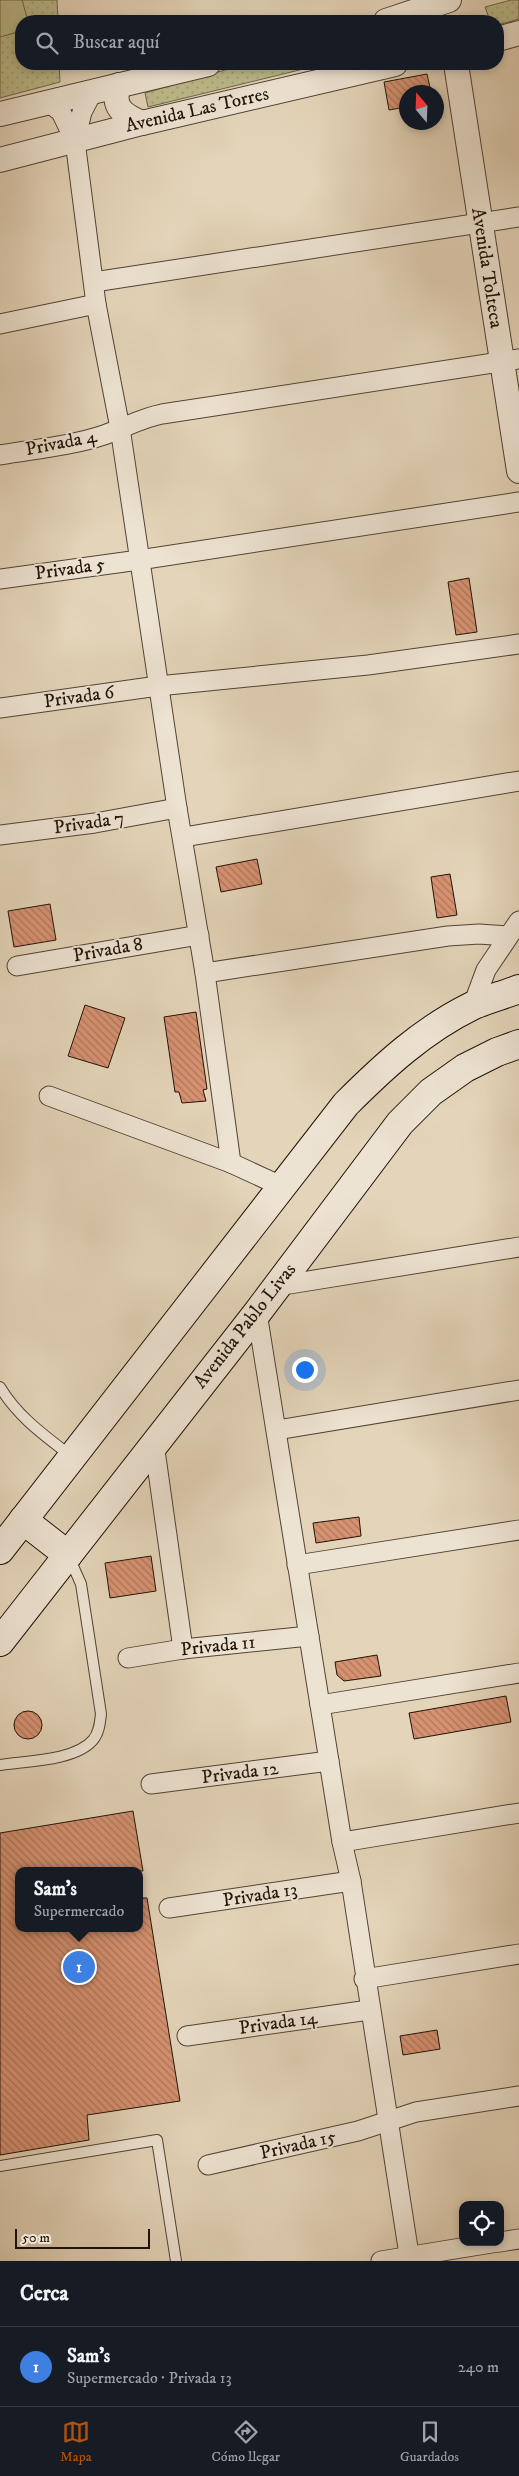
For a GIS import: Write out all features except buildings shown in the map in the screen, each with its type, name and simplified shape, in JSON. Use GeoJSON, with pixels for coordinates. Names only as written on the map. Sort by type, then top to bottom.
{"type":"FeatureCollection","features":[{"type":"Feature","properties":{"kind":"main road"},"geometry":{"type":"LineString","coordinates":[[0,1550],[346,1104],[389,1061],[429,1030],[473,1005],[519,989]]}},
{"type":"Feature","properties":{"kind":"main road","name":"Avenida Pablo Livas"},"geometry":{"type":"LineString","coordinates":[[0,1642],[154,1442],[257,1313],[400,1123],[431,1092],[465,1068],[497,1052],[519,1044]]}},
{"type":"Feature","properties":{"kind":"main road"},"geometry":{"type":"LineString","coordinates":[[23,1520],[68,1555]]}},
{"type":"Feature","properties":{"kind":"street"},"geometry":{"type":"LineString","coordinates":[[410,15],[446,6]]}},
{"type":"Feature","properties":{"kind":"street"},"geometry":{"type":"LineString","coordinates":[[504,37],[519,33]]}},
{"type":"Feature","properties":{"kind":"street"},"geometry":{"type":"LineString","coordinates":[[0,114],[183,70]]}},
{"type":"Feature","properties":{"kind":"street","name":"Avenida Las Torres"},"geometry":{"type":"LineString","coordinates":[[0,160],[142,123],[369,70]]}},
{"type":"Feature","properties":{"kind":"street","name":"Avenida Tolteca"},"geometry":{"type":"LineString","coordinates":[[457,70],[480,223],[510,361],[519,471]]}},
{"type":"Feature","properties":{"kind":"street"},"geometry":{"type":"LineString","coordinates":[[119,85],[115,102],[119,111],[142,123]]}},
{"type":"Feature","properties":{"kind":"street"},"geometry":{"type":"LineString","coordinates":[[75,141],[82,112],[93,91]]}},
{"type":"Feature","properties":{"kind":"street"},"geometry":{"type":"LineString","coordinates":[[48,102],[61,112],[75,141],[96,304],[120,428],[158,686],[205,973],[231,1164]]}},
{"type":"Feature","properties":{"kind":"street"},"geometry":{"type":"LineString","coordinates":[[94,282],[519,217]]}},
{"type":"Feature","properties":{"kind":"street"},"geometry":{"type":"LineString","coordinates":[[0,324],[96,304]]}},
{"type":"Feature","properties":{"kind":"street","name":"Privada 4"},"geometry":{"type":"LineString","coordinates":[[0,455],[77,442],[120,428],[140,418],[510,361]]}},
{"type":"Feature","properties":{"kind":"street","name":"Privada 5"},"geometry":{"type":"LineString","coordinates":[[0,579],[139,560],[519,502]]}},
{"type":"Feature","properties":{"kind":"street","name":"Privada 6"},"geometry":{"type":"LineString","coordinates":[[0,708],[158,686],[368,665],[519,644]]}},
{"type":"Feature","properties":{"kind":"street"},"geometry":{"type":"LineString","coordinates":[[184,837],[519,781]]}},
{"type":"Feature","properties":{"kind":"street","name":"Privada 7"},"geometry":{"type":"LineString","coordinates":[[0,835],[95,823],[178,808]]}},
{"type":"Feature","properties":{"kind":"street"},"geometry":{"type":"LineString","coordinates":[[205,973],[448,936],[513,929]]}},
{"type":"Feature","properties":{"kind":"street"},"geometry":{"type":"LineString","coordinates":[[473,1005],[486,970],[513,929]]}},
{"type":"Feature","properties":{"kind":"street","name":"Privada 8"},"geometry":{"type":"LineString","coordinates":[[17,966],[199,935]]}},
{"type":"Feature","properties":{"kind":"street"},"geometry":{"type":"LineString","coordinates":[[49,1096],[231,1164],[283,1187]]}},
{"type":"Feature","properties":{"kind":"street"},"geometry":{"type":"LineString","coordinates":[[277,1286],[519,1246]]}},
{"type":"Feature","properties":{"kind":"street"},"geometry":{"type":"LineString","coordinates":[[257,1313],[342,1842],[351,1881],[364,1979],[409,2259]]}},
{"type":"Feature","properties":{"kind":"street"},"geometry":{"type":"LineString","coordinates":[[277,1430],[519,1390]]}},
{"type":"Feature","properties":{"kind":"street"},"geometry":{"type":"LineString","coordinates":[[154,1442],[183,1649]]}},
{"type":"Feature","properties":{"kind":"street"},"geometry":{"type":"LineString","coordinates":[[298,1565],[519,1530]]}},
{"type":"Feature","properties":{"kind":"street","name":"Privada 11"},"geometry":{"type":"LineString","coordinates":[[128,1658],[183,1649],[309,1636]]}},
{"type":"Feature","properties":{"kind":"street"},"geometry":{"type":"LineString","coordinates":[[320,1705],[519,1673]]}},
{"type":"Feature","properties":{"kind":"street","name":"Privada 12"},"geometry":{"type":"LineString","coordinates":[[151,1784],[329,1761]]}},
{"type":"Feature","properties":{"kind":"street"},"geometry":{"type":"LineString","coordinates":[[342,1842],[519,1813]]}},
{"type":"Feature","properties":{"kind":"street","name":"Privada 13"},"geometry":{"type":"LineString","coordinates":[[169,1908],[351,1881]]}},
{"type":"Feature","properties":{"kind":"street"},"geometry":{"type":"LineString","coordinates":[[364,1979],[519,1954]]}},
{"type":"Feature","properties":{"kind":"street","name":"Privada 14"},"geometry":{"type":"LineString","coordinates":[[188,2036],[369,2010]]}},
{"type":"Feature","properties":{"kind":"street","name":"Privada 15"},"geometry":{"type":"LineString","coordinates":[[208,2166],[358,2132],[430,2109],[519,2096]]}},
{"type":"Feature","properties":{"kind":"street"},"geometry":{"type":"LineString","coordinates":[[504,2241],[519,2239]]}},
{"type":"Feature","properties":{"kind":"street"},"geometry":{"type":"LineString","coordinates":[[381,2261],[409,2259],[478,2246]]}},
{"type":"Feature","properties":{"kind":"lane"},"geometry":{"type":"LineString","coordinates":[[0,1387],[11,1406],[28,1423],[72,1456]]}},
{"type":"Feature","properties":{"kind":"lane"},"geometry":{"type":"LineString","coordinates":[[0,1765],[71,1754],[93,1740],[100,1727],[101,1714],[81,1584],[68,1555]]}},
{"type":"Feature","properties":{"kind":"lane"},"geometry":{"type":"LineString","coordinates":[[0,2166],[157,2140],[176,2261]]}},
{"type":"Feature","properties":{"kind":"shaded area"},"geometry":{"type":"Polygon","coordinates":[[[0,0],[57,0],[58,15],[15,15],[15,70],[59,70],[60,82],[0,98],[0,0]]]}},
{"type":"Feature","properties":{"kind":"shaded area"},"geometry":{"type":"Polygon","coordinates":[[[0,0],[22,0],[26,15],[15,15],[15,33],[0,37],[0,0]]]}},
{"type":"Feature","properties":{"kind":"shaded area"},"geometry":{"type":"Polygon","coordinates":[[[511,0],[519,0],[519,19],[504,23],[504,15],[488,15],[485,7],[511,0]]]}},
{"type":"Feature","properties":{"kind":"shaded area"},"geometry":{"type":"Polygon","coordinates":[[[225,70],[299,70],[148,107],[145,93],[225,70]]]}},
{"type":"Feature","properties":{"kind":"place","name":"Sam's"},"geometry":{"type":"Point","coordinates":[79,1967]}}]}
